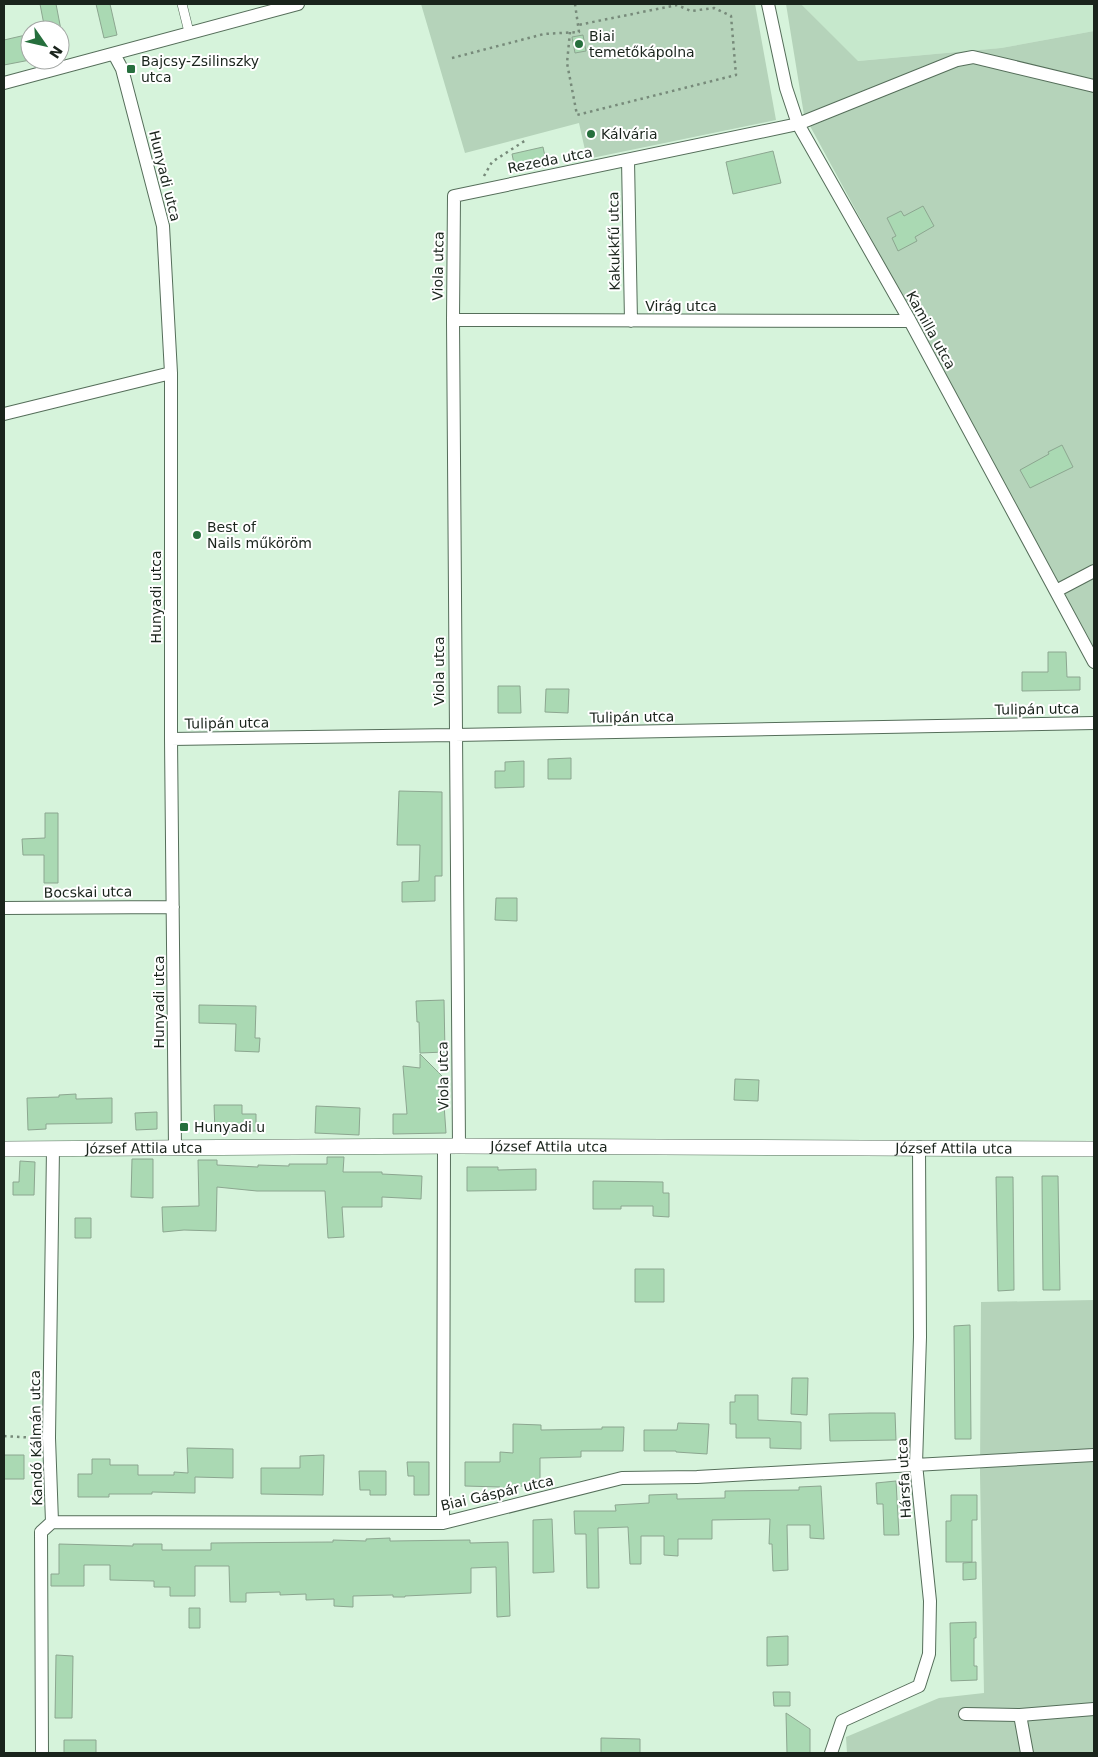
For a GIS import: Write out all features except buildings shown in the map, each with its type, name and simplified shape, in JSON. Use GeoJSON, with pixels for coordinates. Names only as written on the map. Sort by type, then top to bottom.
{"type":"FeatureCollection","features":[{"type":"Feature","properties":{"kind":"street"},"geometry":{"type":"LineString","coordinates":[[182,4],[189,32]]}},
{"type":"Feature","properties":{"kind":"street"},"geometry":{"type":"LineString","coordinates":[[4,83],[298,4]]}},
{"type":"Feature","properties":{"kind":"street","name":"Kamilla utca"},"geometry":{"type":"LineString","coordinates":[[768,4],[786,88],[798,124],[910,321],[1094,662]]}},
{"type":"Feature","properties":{"kind":"street","name":"Hunyadi utca"},"geometry":{"type":"LineString","coordinates":[[114,54],[122,69],[163,226],[171,373],[171,739],[175,1148]]}},
{"type":"Feature","properties":{"kind":"street","name":"Rezeda utca"},"geometry":{"type":"LineString","coordinates":[[454,196],[798,124],[965,58],[1094,86]]}},
{"type":"Feature","properties":{"kind":"street","name":"Kakukkfű utca"},"geometry":{"type":"LineString","coordinates":[[628,160],[631,321]]}},
{"type":"Feature","properties":{"kind":"street","name":"Viola utca"},"geometry":{"type":"LineString","coordinates":[[443,1523],[451,1146],[455,735],[454,196]]}},
{"type":"Feature","properties":{"kind":"street","name":"Virág utca"},"geometry":{"type":"LineString","coordinates":[[453,320],[910,321]]}},
{"type":"Feature","properties":{"kind":"street"},"geometry":{"type":"LineString","coordinates":[[4,414],[171,373]]}},
{"type":"Feature","properties":{"kind":"street"},"geometry":{"type":"LineString","coordinates":[[1056,591],[1094,571]]}},
{"type":"Feature","properties":{"kind":"street","name":"Tulipán utca"},"geometry":{"type":"LineString","coordinates":[[171,739],[1094,722]]}},
{"type":"Feature","properties":{"kind":"street","name":"Bocskai utca"},"geometry":{"type":"LineString","coordinates":[[4,908],[173,906]]}},
{"type":"Feature","properties":{"kind":"street","name":"József Attila utca"},"geometry":{"type":"LineString","coordinates":[[4,1149],[451,1146],[1094,1149]]}},
{"type":"Feature","properties":{"kind":"street","name":"Hársfa utca"},"geometry":{"type":"LineString","coordinates":[[831,1753],[842,1721],[919,1686],[929,1654],[930,1601],[916,1464],[920,1337],[919,1147]]}},
{"type":"Feature","properties":{"kind":"street","name":"Kandó Kálmán utca"},"geometry":{"type":"LineString","coordinates":[[42,1753],[41,1532],[52,1522],[49,1438],[53,1148]]}},
{"type":"Feature","properties":{"kind":"street","name":"Biai Gáspár utca"},"geometry":{"type":"LineString","coordinates":[[52,1522],[443,1523],[622,1478],[697,1477],[1094,1455]]}},
{"type":"Feature","properties":{"kind":"street"},"geometry":{"type":"LineString","coordinates":[[965,1714],[1020,1715],[1094,1709]]}},
{"type":"Feature","properties":{"kind":"street"},"geometry":{"type":"LineString","coordinates":[[1020,1715],[1027,1753]]}},
{"type":"Feature","properties":{"kind":"path"},"geometry":{"type":"LineString","coordinates":[[452,58],[544,34],[579,32],[575,4]]}},
{"type":"Feature","properties":{"kind":"path"},"geometry":{"type":"LineString","coordinates":[[570,32],[567,63],[578,115],[736,75],[731,16],[714,8],[691,11],[677,4],[578,25]]}},
{"type":"Feature","properties":{"kind":"path"},"geometry":{"type":"LineString","coordinates":[[476,190],[492,162],[526,140]]}},
{"type":"Feature","properties":{"kind":"path"},"geometry":{"type":"LineString","coordinates":[[4,1436],[49,1438]]}},
{"type":"Feature","properties":{"kind":"shaded area"},"geometry":{"type":"Polygon","coordinates":[[[421,4],[755,4],[776,120],[587,159],[579,123],[465,153],[421,4]]]}},
{"type":"Feature","properties":{"kind":"shaded area"},"geometry":{"type":"Polygon","coordinates":[[[786,4],[801,4],[858,61],[1001,48],[1094,31],[1094,648],[804,115],[786,4]]]}},
{"type":"Feature","properties":{"kind":"shaded area"},"geometry":{"type":"Polygon","coordinates":[[[801,4],[1094,4],[1094,31],[1001,48],[857,61],[801,4]]]}},
{"type":"Feature","properties":{"kind":"shaded area"},"geometry":{"type":"Polygon","coordinates":[[[1094,1300],[1094,1753],[847,1753],[846,1737],[939,1698],[984,1693],[980,1474],[981,1302],[1094,1300]]]}},
{"type":"Feature","properties":{"kind":"place","name":"Biai temetőkápolna"},"geometry":{"type":"Point","coordinates":[579,44]}},
{"type":"Feature","properties":{"kind":"place","name":"Bajcsy-Zsilinszky utca"},"geometry":{"type":"Point","coordinates":[131,69]}},
{"type":"Feature","properties":{"kind":"place","name":"Kálvária"},"geometry":{"type":"Point","coordinates":[591,134]}},
{"type":"Feature","properties":{"kind":"place","name":"Best of Nails műköröm"},"geometry":{"type":"Point","coordinates":[197,535]}},
{"type":"Feature","properties":{"kind":"place","name":"Hunyadi u"},"geometry":{"type":"Point","coordinates":[184,1127]}}]}
